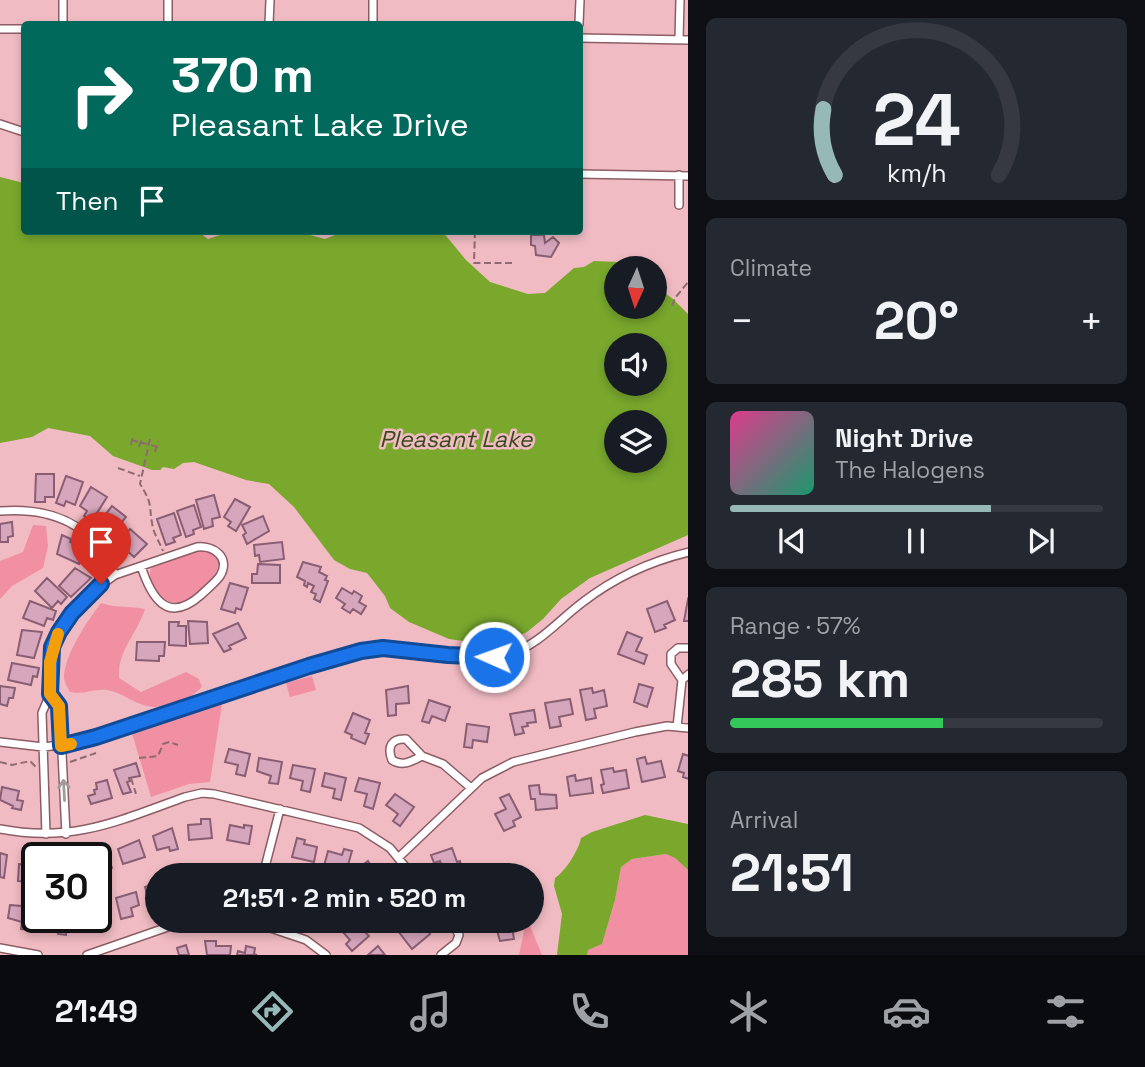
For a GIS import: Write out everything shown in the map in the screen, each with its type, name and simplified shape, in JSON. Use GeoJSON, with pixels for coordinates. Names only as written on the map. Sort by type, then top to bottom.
{"type":"FeatureCollection","features":[{"type":"Feature","properties":{"kind":"street"},"geometry":{"type":"LineString","coordinates":[[63,0],[63,21]]}},
{"type":"Feature","properties":{"kind":"street"},"geometry":{"type":"LineString","coordinates":[[168,0],[168,21]]}},
{"type":"Feature","properties":{"kind":"street"},"geometry":{"type":"LineString","coordinates":[[269,21],[270,0]]}},
{"type":"Feature","properties":{"kind":"street"},"geometry":{"type":"LineString","coordinates":[[373,0],[373,21]]}},
{"type":"Feature","properties":{"kind":"street"},"geometry":{"type":"LineString","coordinates":[[579,21],[580,0]]}},
{"type":"Feature","properties":{"kind":"street"},"geometry":{"type":"LineString","coordinates":[[679,40],[680,0]]}},
{"type":"Feature","properties":{"kind":"street"},"geometry":{"type":"LineString","coordinates":[[0,29],[21,29]]}},
{"type":"Feature","properties":{"kind":"street"},"geometry":{"type":"LineString","coordinates":[[583,38],[688,40]]}},
{"type":"Feature","properties":{"kind":"street"},"geometry":{"type":"LineString","coordinates":[[0,124],[21,131]]}},
{"type":"Feature","properties":{"kind":"street"},"geometry":{"type":"LineString","coordinates":[[583,174],[688,176]]}},
{"type":"Feature","properties":{"kind":"street"},"geometry":{"type":"LineString","coordinates":[[679,176],[679,205]]}},
{"type":"Feature","properties":{"kind":"street"},"geometry":{"type":"LineString","coordinates":[[0,511],[54,515],[73,524],[86,532],[99,546],[115,575]]}},
{"type":"Feature","properties":{"kind":"street"},"geometry":{"type":"LineString","coordinates":[[46,834],[42,713],[50,694],[52,647],[59,632],[85,597],[115,575],[165,557],[207,545],[216,549],[223,559],[222,571],[213,584],[187,606],[175,607],[160,602],[150,592],[141,566]]}},
{"type":"Feature","properties":{"kind":"street"},"geometry":{"type":"LineString","coordinates":[[0,742],[43,747],[61,746],[361,651],[383,648],[475,657],[513,653],[532,642],[605,586],[658,561],[688,552]]}},
{"type":"Feature","properties":{"kind":"street"},"geometry":{"type":"LineString","coordinates":[[677,727],[685,677],[671,664],[671,654],[678,648],[688,648]]}},
{"type":"Feature","properties":{"kind":"street"},"geometry":{"type":"LineString","coordinates":[[50,694],[59,706],[66,834]]}},
{"type":"Feature","properties":{"kind":"street"},"geometry":{"type":"LineString","coordinates":[[398,858],[482,778],[513,762],[660,727],[688,728]]}},
{"type":"Feature","properties":{"kind":"street"},"geometry":{"type":"LineString","coordinates":[[422,756],[407,764],[396,762],[392,760],[392,742],[406,739],[422,756],[443,764],[471,788]]}},
{"type":"Feature","properties":{"kind":"street"},"geometry":{"type":"LineString","coordinates":[[0,829],[29,834],[66,834],[89,830],[202,793],[233,797],[359,828],[390,848],[402,863]]}},
{"type":"Feature","properties":{"kind":"street"},"geometry":{"type":"LineString","coordinates":[[266,863],[280,809]]}},
{"type":"Feature","properties":{"kind":"street"},"geometry":{"type":"LineString","coordinates":[[87,955],[150,933]]}},
{"type":"Feature","properties":{"kind":"street"},"geometry":{"type":"LineString","coordinates":[[285,933],[306,940],[326,955]]}},
{"type":"Feature","properties":{"kind":"street"},"geometry":{"type":"LineString","coordinates":[[441,955],[456,943],[458,933]]}},
{"type":"Feature","properties":{"kind":"street"},"geometry":{"type":"LineString","coordinates":[[0,948],[12,953],[38,955]]}},
{"type":"Feature","properties":{"kind":"path"},"geometry":{"type":"LineString","coordinates":[[475,235],[474,263],[514,263]]}},
{"type":"Feature","properties":{"kind":"path"},"geometry":{"type":"LineString","coordinates":[[672,306],[688,281]]}},
{"type":"Feature","properties":{"kind":"path"},"geometry":{"type":"LineString","coordinates":[[131,446],[133,435]]}},
{"type":"Feature","properties":{"kind":"path"},"geometry":{"type":"LineString","coordinates":[[139,447],[142,438]]}},
{"type":"Feature","properties":{"kind":"path"},"geometry":{"type":"LineString","coordinates":[[150,439],[140,484],[148,494],[153,512],[153,529],[165,557]]}},
{"type":"Feature","properties":{"kind":"path"},"geometry":{"type":"LineString","coordinates":[[131,440],[157,447]]}},
{"type":"Feature","properties":{"kind":"path"},"geometry":{"type":"LineString","coordinates":[[155,452],[158,441]]}},
{"type":"Feature","properties":{"kind":"path"},"geometry":{"type":"LineString","coordinates":[[118,468],[141,477]]}},
{"type":"Feature","properties":{"kind":"path"},"geometry":{"type":"LineString","coordinates":[[139,758],[158,756],[163,744],[169,742],[178,745]]}},
{"type":"Feature","properties":{"kind":"path"},"geometry":{"type":"LineString","coordinates":[[131,778],[136,794]]}},
{"type":"Feature","properties":{"kind":"shaded area"},"geometry":{"type":"Polygon","coordinates":[[[33,525],[46,526],[48,546],[43,568],[12,586],[0,599],[0,561],[23,552],[33,525]]]}},
{"type":"Feature","properties":{"kind":"shaded area"},"geometry":{"type":"Polygon","coordinates":[[[202,549],[212,552],[219,562],[210,582],[191,598],[180,602],[169,602],[159,596],[152,584],[151,568],[202,549]]]}},
{"type":"Feature","properties":{"kind":"shaded area"},"geometry":{"type":"Polygon","coordinates":[[[101,603],[145,609],[124,651],[119,678],[141,692],[186,672],[199,679],[202,687],[177,703],[162,707],[142,705],[107,690],[70,692],[64,677],[68,658],[83,628],[101,603]]]}},
{"type":"Feature","properties":{"kind":"shaded area"},"geometry":{"type":"Polygon","coordinates":[[[312,676],[316,690],[290,697],[286,683],[312,676]]]}},
{"type":"Feature","properties":{"kind":"shaded area"},"geometry":{"type":"Polygon","coordinates":[[[222,704],[210,782],[189,784],[151,797],[132,733],[222,704]]]}},
{"type":"Feature","properties":{"kind":"shaded area"},"geometry":{"type":"Polygon","coordinates":[[[666,854],[688,870],[688,955],[587,955],[588,950],[602,944],[621,867],[632,859],[666,854]]]}},
{"type":"Feature","properties":{"kind":"shaded area"},"geometry":{"type":"Polygon","coordinates":[[[524,933],[533,933],[542,955],[519,955],[524,933]]]}},
{"type":"Feature","properties":{"kind":"water","name":"Pleasant Lake"},"geometry":{"type":"Polygon","coordinates":[[[0,177],[21,182],[21,235],[202,235],[208,239],[220,235],[310,235],[325,239],[335,235],[445,235],[466,260],[490,282],[528,294],[545,293],[574,268],[584,267],[594,261],[604,261],[604,319],[667,319],[667,295],[688,314],[688,535],[590,578],[561,599],[527,632],[492,645],[449,639],[409,622],[390,608],[385,596],[367,573],[350,569],[334,560],[294,507],[269,484],[246,480],[194,462],[183,463],[174,469],[163,467],[160,470],[152,470],[113,456],[90,436],[48,428],[32,437],[0,443],[0,177]]]}},
{"type":"Feature","properties":{"kind":"water"},"geometry":{"type":"Polygon","coordinates":[[[645,815],[688,824],[688,870],[666,854],[632,859],[621,867],[602,944],[588,950],[587,955],[557,955],[562,914],[554,886],[555,878],[571,860],[581,838],[645,815]]]}},
{"type":"Feature","properties":{"kind":"building"},"geometry":{"type":"Polygon","coordinates":[[[531,235],[544,235],[545,243],[553,237],[559,243],[551,257],[536,255],[535,246],[531,245],[531,235]]]}},
{"type":"Feature","properties":{"kind":"building"},"geometry":{"type":"Polygon","coordinates":[[[36,474],[54,474],[54,497],[45,497],[45,502],[35,502],[36,474]]]}},
{"type":"Feature","properties":{"kind":"building"},"geometry":{"type":"Polygon","coordinates":[[[66,476],[83,482],[75,505],[66,501],[64,506],[56,503],[66,476]]]}},
{"type":"Feature","properties":{"kind":"building"},"geometry":{"type":"Polygon","coordinates":[[[91,487],[107,497],[92,521],[84,516],[87,511],[80,506],[91,487]]]}},
{"type":"Feature","properties":{"kind":"building"},"geometry":{"type":"Polygon","coordinates":[[[214,495],[220,517],[212,519],[213,526],[204,529],[196,500],[214,495]]]}},
{"type":"Feature","properties":{"kind":"building"},"geometry":{"type":"Polygon","coordinates":[[[235,499],[250,507],[236,531],[228,526],[231,522],[224,517],[235,499]]]}},
{"type":"Feature","properties":{"kind":"building"},"geometry":{"type":"Polygon","coordinates":[[[194,505],[201,527],[186,537],[177,511],[194,505]]]}},
{"type":"Feature","properties":{"kind":"building"},"geometry":{"type":"Polygon","coordinates":[[[112,506],[126,517],[109,538],[101,532],[105,528],[99,523],[112,506]]]}},
{"type":"Feature","properties":{"kind":"building"},"geometry":{"type":"Polygon","coordinates":[[[174,513],[181,535],[173,538],[175,542],[166,545],[157,519],[174,513]]]}},
{"type":"Feature","properties":{"kind":"building"},"geometry":{"type":"Polygon","coordinates":[[[263,516],[269,531],[247,544],[242,525],[263,516]]]}},
{"type":"Feature","properties":{"kind":"building"},"geometry":{"type":"Polygon","coordinates":[[[12,522],[13,536],[8,537],[8,542],[0,542],[0,524],[12,522]]]}},
{"type":"Feature","properties":{"kind":"building"},"geometry":{"type":"Polygon","coordinates":[[[123,529],[127,533],[130,529],[147,544],[134,557],[114,539],[123,529]]]}},
{"type":"Feature","properties":{"kind":"building"},"geometry":{"type":"Polygon","coordinates":[[[62,535],[86,549],[79,564],[57,554],[62,535]]]}},
{"type":"Feature","properties":{"kind":"building"},"geometry":{"type":"Polygon","coordinates":[[[282,542],[284,559],[260,562],[259,555],[255,556],[254,545],[282,542]]]}},
{"type":"Feature","properties":{"kind":"building"},"geometry":{"type":"Polygon","coordinates":[[[303,562],[321,567],[319,572],[327,576],[325,580],[328,581],[320,602],[314,599],[316,594],[311,592],[314,586],[308,583],[307,587],[304,585],[305,581],[297,577],[303,562]]]}},
{"type":"Feature","properties":{"kind":"building"},"geometry":{"type":"Polygon","coordinates":[[[258,564],[280,565],[280,583],[252,583],[252,574],[257,574],[258,564]]]}},
{"type":"Feature","properties":{"kind":"building"},"geometry":{"type":"Polygon","coordinates":[[[75,568],[91,578],[71,597],[59,586],[75,568]]]}},
{"type":"Feature","properties":{"kind":"building"},"geometry":{"type":"Polygon","coordinates":[[[47,578],[67,597],[52,608],[35,591],[47,578]]]}},
{"type":"Feature","properties":{"kind":"building"},"geometry":{"type":"Polygon","coordinates":[[[230,583],[248,588],[241,610],[236,608],[235,613],[221,609],[230,583]]]}},
{"type":"Feature","properties":{"kind":"building"},"geometry":{"type":"Polygon","coordinates":[[[342,588],[362,596],[359,602],[366,606],[361,614],[353,609],[350,613],[342,608],[345,604],[336,598],[342,588]]]}},
{"type":"Feature","properties":{"kind":"building"},"geometry":{"type":"Polygon","coordinates":[[[688,599],[688,621],[684,621],[688,599]]]}},
{"type":"Feature","properties":{"kind":"building"},"geometry":{"type":"Polygon","coordinates":[[[30,601],[56,611],[53,620],[47,618],[44,626],[23,618],[30,601]]]}},
{"type":"Feature","properties":{"kind":"building"},"geometry":{"type":"Polygon","coordinates":[[[667,601],[675,620],[664,625],[666,628],[655,632],[647,609],[667,601]]]}},
{"type":"Feature","properties":{"kind":"building"},"geometry":{"type":"Polygon","coordinates":[[[188,621],[207,622],[208,643],[190,644],[188,621]]]}},
{"type":"Feature","properties":{"kind":"building"},"geometry":{"type":"Polygon","coordinates":[[[169,622],[179,622],[178,626],[186,626],[186,646],[169,645],[169,622]]]}},
{"type":"Feature","properties":{"kind":"building"},"geometry":{"type":"Polygon","coordinates":[[[238,623],[246,638],[229,646],[231,649],[224,652],[213,634],[238,623]]]}},
{"type":"Feature","properties":{"kind":"building"},"geometry":{"type":"Polygon","coordinates":[[[22,630],[42,632],[34,658],[17,655],[22,630]]]}},
{"type":"Feature","properties":{"kind":"building"},"geometry":{"type":"Polygon","coordinates":[[[627,632],[642,638],[636,651],[647,655],[644,664],[618,654],[627,632]]]}},
{"type":"Feature","properties":{"kind":"building"},"geometry":{"type":"Polygon","coordinates":[[[137,642],[165,642],[164,656],[159,656],[159,661],[136,660],[137,642]]]}},
{"type":"Feature","properties":{"kind":"building"},"geometry":{"type":"Polygon","coordinates":[[[12,663],[39,668],[31,685],[8,680],[12,663]]]}},
{"type":"Feature","properties":{"kind":"building"},"geometry":{"type":"Polygon","coordinates":[[[639,684],[653,688],[647,707],[634,702],[639,684]]]}},
{"type":"Feature","properties":{"kind":"building"},"geometry":{"type":"Polygon","coordinates":[[[0,686],[15,688],[13,698],[9,698],[7,706],[0,704],[0,686]]]}},
{"type":"Feature","properties":{"kind":"building"},"geometry":{"type":"Polygon","coordinates":[[[408,686],[409,703],[396,704],[396,715],[388,716],[386,690],[408,686]]]}},
{"type":"Feature","properties":{"kind":"building"},"geometry":{"type":"Polygon","coordinates":[[[592,688],[593,693],[604,690],[607,706],[594,709],[596,718],[586,720],[580,690],[592,688]]]}},
{"type":"Feature","properties":{"kind":"building"},"geometry":{"type":"Polygon","coordinates":[[[570,699],[573,714],[559,717],[561,726],[550,728],[545,703],[570,699]]]}},
{"type":"Feature","properties":{"kind":"building"},"geometry":{"type":"Polygon","coordinates":[[[429,700],[450,707],[445,721],[432,716],[429,723],[422,721],[429,700]]]}},
{"type":"Feature","properties":{"kind":"building"},"geometry":{"type":"Polygon","coordinates":[[[534,710],[536,722],[527,723],[528,726],[522,727],[524,733],[515,735],[510,714],[534,710]]]}},
{"type":"Feature","properties":{"kind":"building"},"geometry":{"type":"Polygon","coordinates":[[[353,713],[370,720],[365,733],[369,734],[365,744],[345,732],[353,713]]]}},
{"type":"Feature","properties":{"kind":"building"},"geometry":{"type":"Polygon","coordinates":[[[467,724],[489,727],[487,742],[473,740],[472,748],[464,747],[467,724]]]}},
{"type":"Feature","properties":{"kind":"building"},"geometry":{"type":"Polygon","coordinates":[[[229,749],[250,754],[245,776],[236,774],[238,765],[225,762],[229,749]]]}},
{"type":"Feature","properties":{"kind":"building"},"geometry":{"type":"Polygon","coordinates":[[[683,754],[688,756],[688,779],[678,771],[683,754]]]}},
{"type":"Feature","properties":{"kind":"building"},"geometry":{"type":"Polygon","coordinates":[[[645,757],[647,764],[661,761],[665,777],[642,782],[637,759],[645,757]]]}},
{"type":"Feature","properties":{"kind":"building"},"geometry":{"type":"Polygon","coordinates":[[[259,758],[282,762],[278,784],[269,783],[271,776],[257,771],[259,758]]]}},
{"type":"Feature","properties":{"kind":"building"},"geometry":{"type":"Polygon","coordinates":[[[136,763],[140,776],[129,778],[130,781],[127,782],[131,792],[123,794],[114,770],[136,763]]]}},
{"type":"Feature","properties":{"kind":"building"},"geometry":{"type":"Polygon","coordinates":[[[293,765],[315,769],[310,792],[301,790],[303,781],[290,778],[293,765]]]}},
{"type":"Feature","properties":{"kind":"building"},"geometry":{"type":"Polygon","coordinates":[[[613,768],[614,772],[626,770],[629,788],[603,793],[601,770],[613,768]]]}},
{"type":"Feature","properties":{"kind":"building"},"geometry":{"type":"Polygon","coordinates":[[[325,773],[346,778],[341,800],[333,798],[335,789],[322,786],[325,773]]]}},
{"type":"Feature","properties":{"kind":"building"},"geometry":{"type":"Polygon","coordinates":[[[575,775],[576,781],[591,778],[593,793],[570,796],[567,777],[575,775]]]}},
{"type":"Feature","properties":{"kind":"building"},"geometry":{"type":"Polygon","coordinates":[[[359,778],[380,783],[373,809],[364,806],[367,794],[355,791],[359,778]]]}},
{"type":"Feature","properties":{"kind":"building"},"geometry":{"type":"Polygon","coordinates":[[[107,780],[112,798],[91,804],[88,796],[95,794],[96,783],[107,780]]]}},
{"type":"Feature","properties":{"kind":"building"},"geometry":{"type":"Polygon","coordinates":[[[539,785],[540,794],[556,795],[557,808],[536,810],[535,799],[531,799],[529,786],[539,785]]]}},
{"type":"Feature","properties":{"kind":"building"},"geometry":{"type":"Polygon","coordinates":[[[2,787],[19,791],[17,800],[23,801],[21,810],[0,800],[2,787]]]}},
{"type":"Feature","properties":{"kind":"building"},"geometry":{"type":"Polygon","coordinates":[[[395,794],[414,807],[400,826],[393,821],[398,814],[386,805],[395,794]]]}},
{"type":"Feature","properties":{"kind":"building"},"geometry":{"type":"Polygon","coordinates":[[[509,794],[521,817],[513,821],[515,826],[504,831],[495,814],[506,809],[500,798],[509,794]]]}},
{"type":"Feature","properties":{"kind":"building"},"geometry":{"type":"Polygon","coordinates":[[[201,819],[210,819],[212,838],[189,840],[188,825],[201,824],[201,819]]]}},
{"type":"Feature","properties":{"kind":"building"},"geometry":{"type":"Polygon","coordinates":[[[230,825],[244,828],[244,825],[252,826],[249,844],[227,840],[230,825]]]}},
{"type":"Feature","properties":{"kind":"building"},"geometry":{"type":"Polygon","coordinates":[[[172,828],[178,849],[170,851],[169,847],[157,850],[153,836],[172,828]]]}},
{"type":"Feature","properties":{"kind":"building"},"geometry":{"type":"Polygon","coordinates":[[[297,838],[305,840],[304,844],[317,847],[314,862],[292,857],[297,838]]]}},
{"type":"Feature","properties":{"kind":"building"},"geometry":{"type":"Polygon","coordinates":[[[139,840],[145,857],[123,864],[118,849],[139,840]]]}},
{"type":"Feature","properties":{"kind":"building"},"geometry":{"type":"Polygon","coordinates":[[[452,848],[457,862],[460,863],[434,863],[431,855],[452,848]]]}},
{"type":"Feature","properties":{"kind":"building"},"geometry":{"type":"Polygon","coordinates":[[[344,849],[352,851],[349,863],[325,863],[328,851],[342,855],[344,849]]]}},
{"type":"Feature","properties":{"kind":"building"},"geometry":{"type":"Polygon","coordinates":[[[0,853],[7,855],[4,878],[0,877],[0,853]]]}},
{"type":"Feature","properties":{"kind":"building"},"geometry":{"type":"Polygon","coordinates":[[[21,864],[21,881],[18,881],[21,864]]]}},
{"type":"Feature","properties":{"kind":"building"},"geometry":{"type":"Polygon","coordinates":[[[136,892],[139,905],[131,908],[133,916],[121,919],[116,898],[136,892]]]}},
{"type":"Feature","properties":{"kind":"building"},"geometry":{"type":"Polygon","coordinates":[[[10,905],[21,906],[21,922],[8,918],[10,905]]]}},
{"type":"Feature","properties":{"kind":"building"},"geometry":{"type":"Polygon","coordinates":[[[344,933],[366,933],[369,936],[352,951],[346,944],[350,940],[344,933]]]}},
{"type":"Feature","properties":{"kind":"building"},"geometry":{"type":"Polygon","coordinates":[[[400,933],[429,933],[430,934],[412,949],[400,933]]]}},
{"type":"Feature","properties":{"kind":"building"},"geometry":{"type":"Polygon","coordinates":[[[498,933],[513,933],[514,939],[500,941],[498,933]]]}},
{"type":"Feature","properties":{"kind":"building"},"geometry":{"type":"Polygon","coordinates":[[[205,941],[216,941],[216,946],[231,946],[230,955],[207,955],[205,941]]]}},
{"type":"Feature","properties":{"kind":"building"},"geometry":{"type":"Polygon","coordinates":[[[186,945],[189,955],[179,955],[177,948],[186,945]]]}},
{"type":"Feature","properties":{"kind":"building"},"geometry":{"type":"Polygon","coordinates":[[[246,946],[255,948],[254,954],[257,955],[237,955],[238,951],[245,953],[246,946]]]}},
{"type":"Feature","properties":{"kind":"building"},"geometry":{"type":"Polygon","coordinates":[[[378,946],[385,955],[368,955],[378,946]]]}},
{"type":"Feature","properties":{"kind":"slow traffic"},"geometry":{"type":"LineString","coordinates":[[58,634],[52,647],[50,662],[50,694],[59,706],[61,746],[71,744]]}},
{"type":"Feature","properties":{"kind":"route"},"geometry":{"type":"LineString","coordinates":[[101,584],[85,597],[72,613],[52,647],[50,694],[59,706],[61,746],[361,651],[383,648],[494,657]]}}]}
